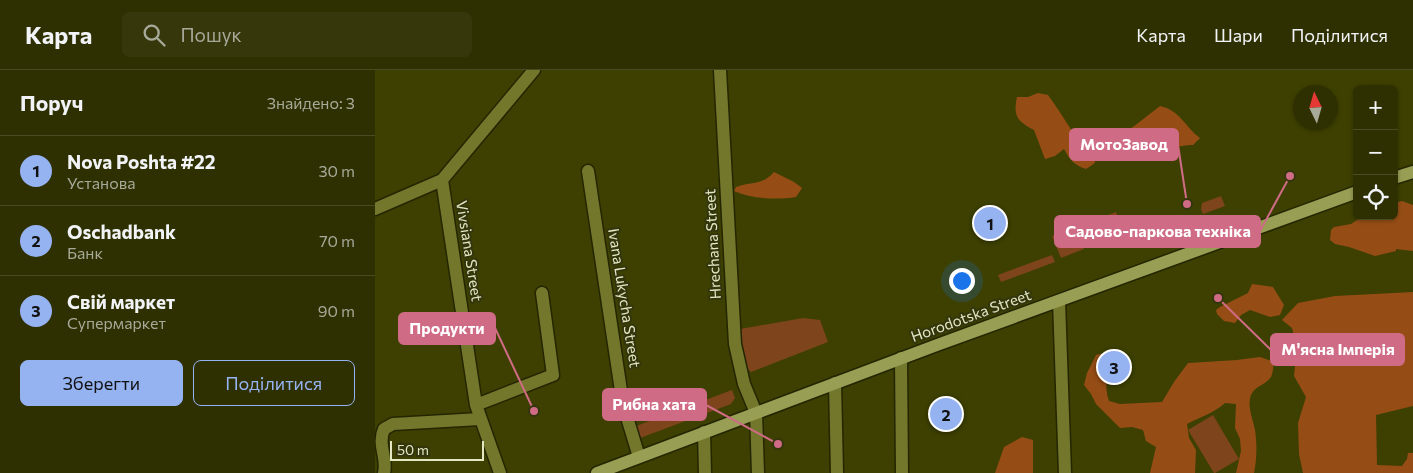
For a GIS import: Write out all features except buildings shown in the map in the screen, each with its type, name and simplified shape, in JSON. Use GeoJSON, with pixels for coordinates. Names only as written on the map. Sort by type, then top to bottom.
{"type":"FeatureCollection","features":[{"type":"Feature","properties":{"kind":"main road"},"geometry":{"type":"LineString","coordinates":[[1398,177],[1413,172]]}},
{"type":"Feature","properties":{"kind":"main road","name":"Horodotska Street"},"geometry":{"type":"LineString","coordinates":[[602,472],[901,358],[1353,193]]}},
{"type":"Feature","properties":{"kind":"street"},"geometry":{"type":"LineString","coordinates":[[375,209],[442,180],[533,70]]}},
{"type":"Feature","properties":{"kind":"street","name":"Hrechana Street"},"geometry":{"type":"LineString","coordinates":[[720,70],[735,344],[744,384],[756,413],[758,473]]}},
{"type":"Feature","properties":{"kind":"street","name":"Ivana Lukycha Street"},"geometry":{"type":"LineString","coordinates":[[588,171],[623,404],[639,457]]}},
{"type":"Feature","properties":{"kind":"street","name":"Vivsiana Street"},"geometry":{"type":"LineString","coordinates":[[442,180],[475,406],[499,473]]}},
{"type":"Feature","properties":{"kind":"street"},"geometry":{"type":"LineString","coordinates":[[475,406],[553,375],[542,293]]}},
{"type":"Feature","properties":{"kind":"street"},"geometry":{"type":"LineString","coordinates":[[1059,301],[1065,473]]}},
{"type":"Feature","properties":{"kind":"street"},"geometry":{"type":"LineString","coordinates":[[901,358],[902,473]]}},
{"type":"Feature","properties":{"kind":"street"},"geometry":{"type":"LineString","coordinates":[[835,383],[837,473]]}},
{"type":"Feature","properties":{"kind":"street"},"geometry":{"type":"LineString","coordinates":[[384,473],[385,468],[380,438],[384,429],[393,424],[480,419]]}},
{"type":"Feature","properties":{"kind":"street"},"geometry":{"type":"LineString","coordinates":[[704,432],[705,473]]}},
{"type":"Feature","properties":{"kind":"shaded area"},"geometry":{"type":"Polygon","coordinates":[[[1038,93],[1048,95],[1074,133],[1092,150],[1095,163],[1086,169],[1078,166],[1064,149],[1055,156],[1045,159],[1034,130],[1020,121],[1016,113],[1017,97],[1028,97],[1038,93]]]}},
{"type":"Feature","properties":{"kind":"shaded area"},"geometry":{"type":"Polygon","coordinates":[[[1160,106],[1173,111],[1200,138],[1193,145],[1151,154],[1143,154],[1125,145],[1116,152],[1108,143],[1120,133],[1133,127],[1160,106]]]}},
{"type":"Feature","properties":{"kind":"shaded area"},"geometry":{"type":"Polygon","coordinates":[[[774,172],[802,188],[796,197],[765,198],[749,196],[734,191],[736,187],[765,179],[774,172]]]}},
{"type":"Feature","properties":{"kind":"shaded area"},"geometry":{"type":"Polygon","coordinates":[[[1221,196],[1225,206],[1203,214],[1201,209],[1202,203],[1221,196]]]}},
{"type":"Feature","properties":{"kind":"shaded area"},"geometry":{"type":"Polygon","coordinates":[[[1402,201],[1413,205],[1413,251],[1396,249],[1396,251],[1375,256],[1335,244],[1330,240],[1331,230],[1334,227],[1351,224],[1357,220],[1398,220],[1398,202],[1402,201]]]}},
{"type":"Feature","properties":{"kind":"shaded area"},"geometry":{"type":"Polygon","coordinates":[[[1116,212],[1124,233],[1100,242],[1092,221],[1116,212]]]}},
{"type":"Feature","properties":{"kind":"shaded area"},"geometry":{"type":"Polygon","coordinates":[[[1076,227],[1084,249],[1061,258],[1052,236],[1076,227]]]}},
{"type":"Feature","properties":{"kind":"shaded area"},"geometry":{"type":"Polygon","coordinates":[[[1052,255],[1055,262],[1001,282],[998,275],[1052,255]]]}},
{"type":"Feature","properties":{"kind":"shaded area"},"geometry":{"type":"Polygon","coordinates":[[[1252,284],[1273,287],[1284,305],[1280,315],[1270,317],[1250,310],[1241,315],[1235,323],[1224,321],[1217,314],[1216,310],[1248,293],[1252,284]]]}},
{"type":"Feature","properties":{"kind":"shaded area"},"geometry":{"type":"Polygon","coordinates":[[[1413,292],[1413,406],[1376,415],[1377,465],[1402,466],[1407,459],[1408,453],[1413,453],[1413,473],[1303,473],[1299,454],[1298,423],[1306,397],[1294,376],[1297,347],[1292,328],[1282,320],[1298,303],[1335,296],[1413,292]]]}},
{"type":"Feature","properties":{"kind":"shaded area"},"geometry":{"type":"Polygon","coordinates":[[[803,318],[820,320],[828,342],[751,372],[744,366],[740,329],[803,318]]]}},
{"type":"Feature","properties":{"kind":"shaded area"},"geometry":{"type":"Polygon","coordinates":[[[1103,354],[1105,358],[1109,401],[1120,404],[1162,402],[1188,363],[1260,357],[1274,362],[1271,377],[1253,391],[1250,399],[1250,410],[1256,441],[1254,473],[1236,473],[1241,451],[1240,439],[1235,428],[1236,404],[1225,403],[1212,412],[1187,424],[1189,438],[1196,450],[1195,473],[1150,473],[1156,447],[1146,441],[1143,430],[1132,427],[1120,428],[1096,404],[1084,385],[1087,373],[1096,355],[1103,354]]]}},
{"type":"Feature","properties":{"kind":"shaded area"},"geometry":{"type":"Polygon","coordinates":[[[732,390],[735,398],[731,404],[640,438],[636,437],[631,428],[732,390]]]}},
{"type":"Feature","properties":{"kind":"shaded area"},"geometry":{"type":"Polygon","coordinates":[[[1213,415],[1239,459],[1215,473],[1188,430],[1213,415]]]}},
{"type":"Feature","properties":{"kind":"shaded area"},"geometry":{"type":"Polygon","coordinates":[[[1022,437],[1033,440],[1033,473],[995,473],[1004,447],[1022,437]]]}},
{"type":"Feature","properties":{"kind":"place","name":"Садово-паркова техніка"},"geometry":{"type":"Point","coordinates":[1290,176]}},
{"type":"Feature","properties":{"kind":"place","name":"МотоЗавод"},"geometry":{"type":"Point","coordinates":[1187,204]}},
{"type":"Feature","properties":{"kind":"place","name":"Nova Poshta #22"},"geometry":{"type":"Point","coordinates":[990,223]}},
{"type":"Feature","properties":{"kind":"place","name":"М'ясна Імперія"},"geometry":{"type":"Point","coordinates":[1218,298]}},
{"type":"Feature","properties":{"kind":"place","name":"Свій маркет"},"geometry":{"type":"Point","coordinates":[1114,367]}},
{"type":"Feature","properties":{"kind":"place","name":"Продукти"},"geometry":{"type":"Point","coordinates":[534,411]}},
{"type":"Feature","properties":{"kind":"place","name":"Oschadbank"},"geometry":{"type":"Point","coordinates":[946,414]}},
{"type":"Feature","properties":{"kind":"place","name":"Рибна хата"},"geometry":{"type":"Point","coordinates":[778,444]}}]}
